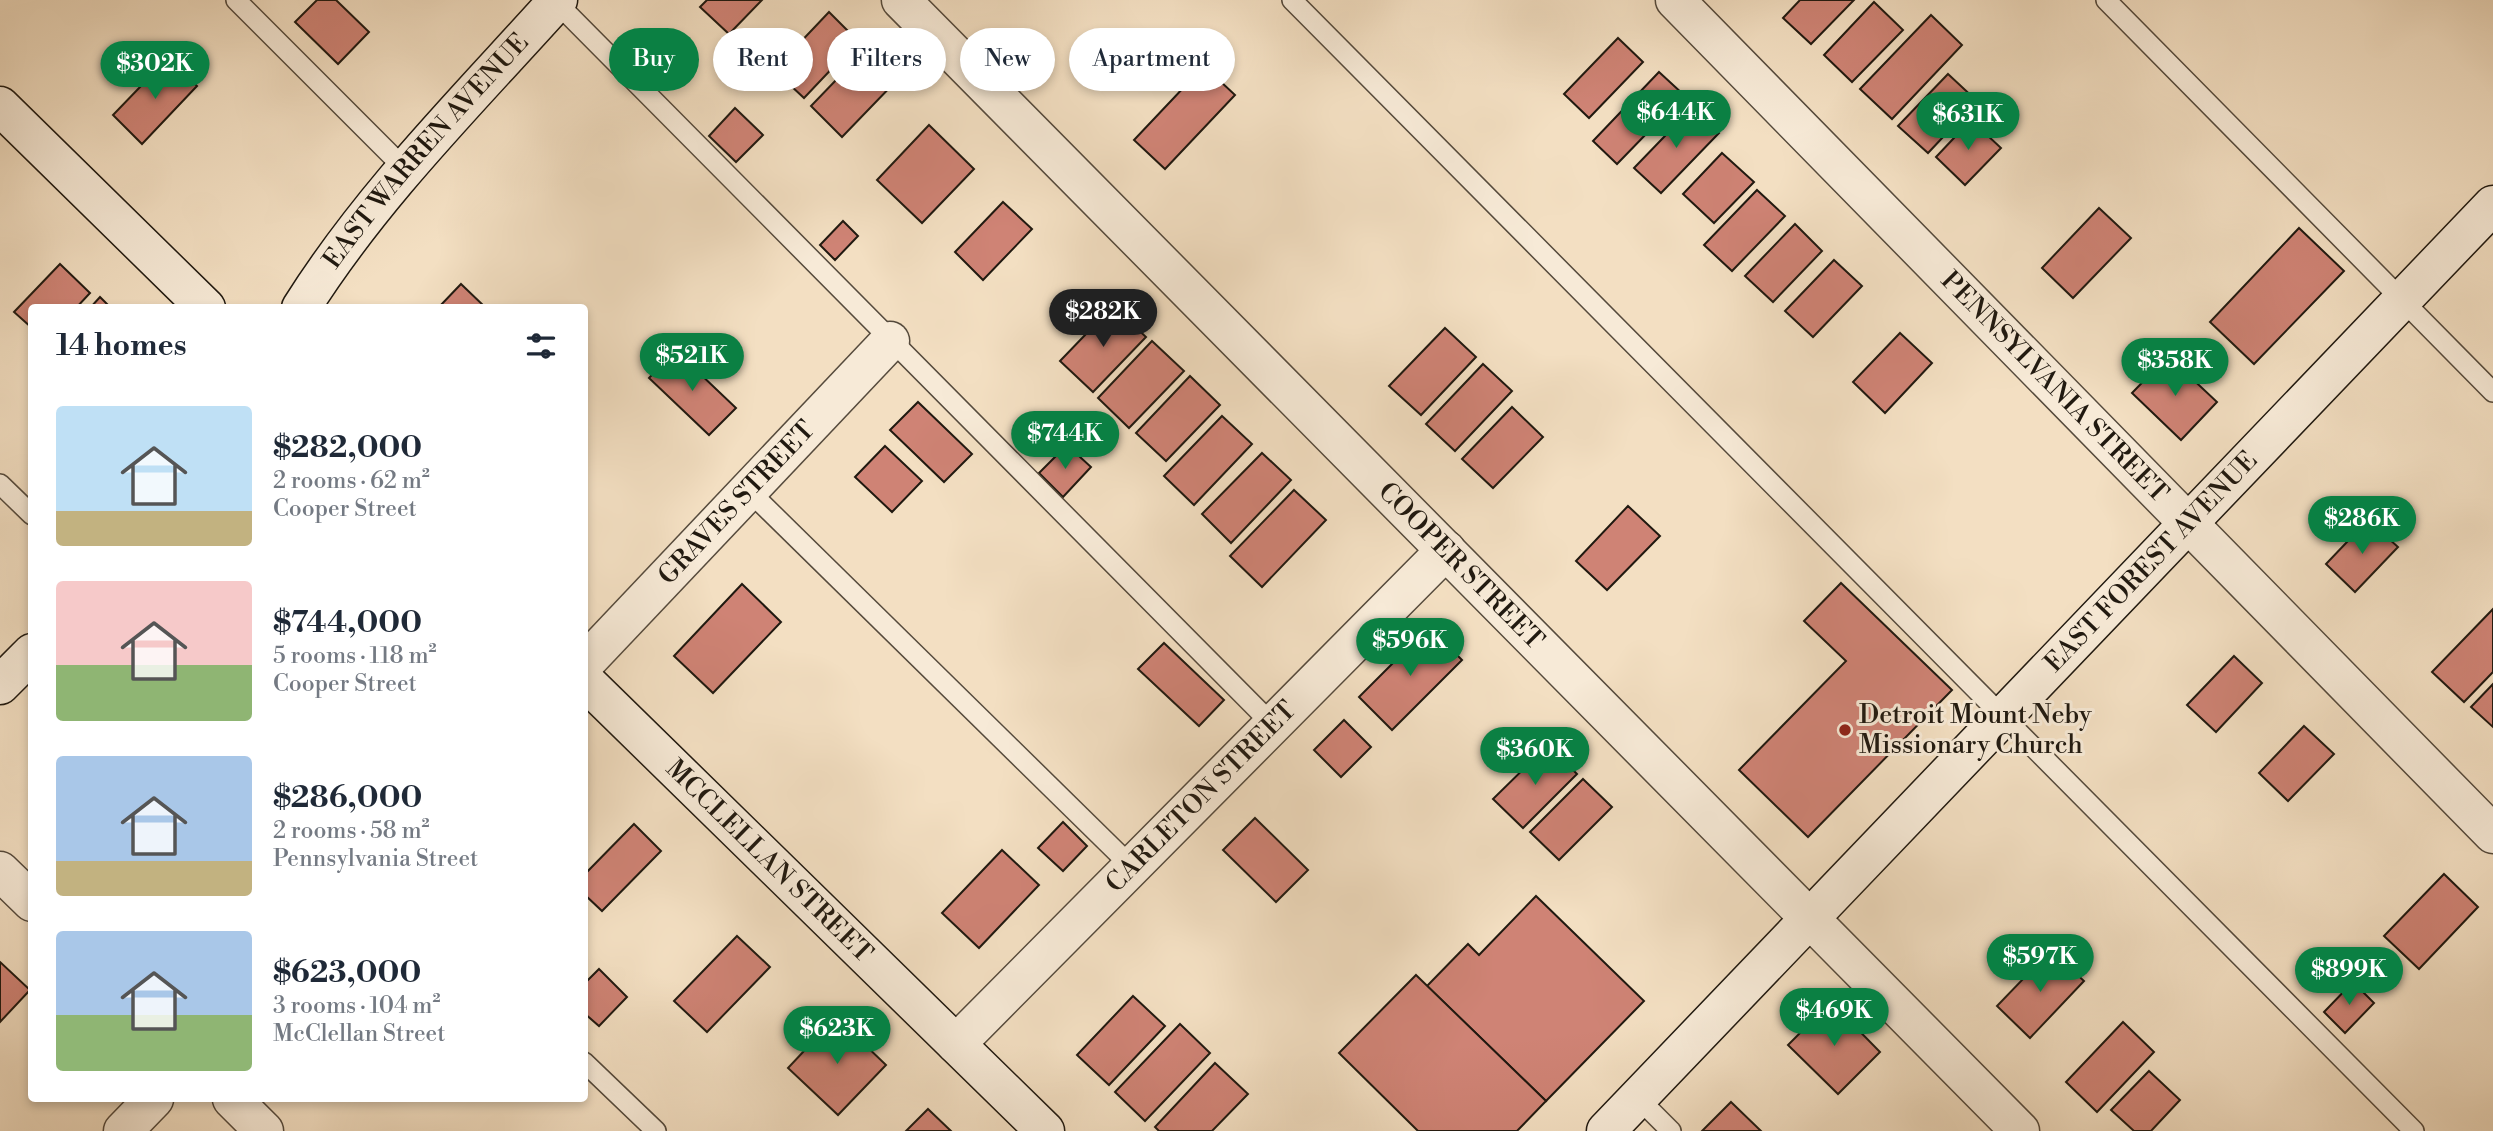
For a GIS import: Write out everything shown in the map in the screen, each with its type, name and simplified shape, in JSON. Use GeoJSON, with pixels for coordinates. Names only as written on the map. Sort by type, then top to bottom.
{"type":"FeatureCollection","features":[{"type":"Feature","properties":{"kind":"street","name":"COOPER STREET"},"geometry":{"type":"LineString","coordinates":[[901,0],[2020,1131]]}},
{"type":"Feature","properties":{"kind":"street","name":"PENNSYLVANIA STREET"},"geometry":{"type":"LineString","coordinates":[[1675,0],[2493,834]]}},
{"type":"Feature","properties":{"kind":"street","name":"EAST WARREN AVENUE"},"geometry":{"type":"LineString","coordinates":[[304,304],[405,169],[556,1]]}},
{"type":"Feature","properties":{"kind":"street"},"geometry":{"type":"LineString","coordinates":[[0,106],[202,304]]}},
{"type":"Feature","properties":{"kind":"street","name":"EAST FOREST AVENUE"},"geometry":{"type":"LineString","coordinates":[[1606,1131],[2493,205]]}},
{"type":"Feature","properties":{"kind":"street","name":"GRAVES STREET"},"geometry":{"type":"LineString","coordinates":[[588,660],[890,341]]}},
{"type":"Feature","properties":{"kind":"street","name":"CARLETON STREET"},"geometry":{"type":"LineString","coordinates":[[957,1044],[1446,550]]}},
{"type":"Feature","properties":{"kind":"street"},"geometry":{"type":"LineString","coordinates":[[0,685],[28,657]]}},
{"type":"Feature","properties":{"kind":"street","name":"MCCLELLAN STREET"},"geometry":{"type":"LineString","coordinates":[[588,684],[1045,1131]]}},
{"type":"Feature","properties":{"kind":"street"},"geometry":{"type":"LineString","coordinates":[[0,871],[28,898]]}},
{"type":"Feature","properties":{"kind":"street"},"geometry":{"type":"LineString","coordinates":[[123,1131],[151,1102]]}},
{"type":"Feature","properties":{"kind":"street"},"geometry":{"type":"LineString","coordinates":[[235,1102],[264,1131]]}},
{"type":"Feature","properties":{"kind":"lane"},"geometry":{"type":"LineString","coordinates":[[236,0],[405,169]]}},
{"type":"Feature","properties":{"kind":"lane"},"geometry":{"type":"LineString","coordinates":[[1292,0],[2414,1131]]}},
{"type":"Feature","properties":{"kind":"lane"},"geometry":{"type":"LineString","coordinates":[[2106,0],[2493,392]]}},
{"type":"Feature","properties":{"kind":"lane"},"geometry":{"type":"LineString","coordinates":[[556,1],[1273,725]]}},
{"type":"Feature","properties":{"kind":"lane"},"geometry":{"type":"LineString","coordinates":[[0,484],[28,510]]}},
{"type":"Feature","properties":{"kind":"lane"},"geometry":{"type":"LineString","coordinates":[[749,491],[1132,867]]}},
{"type":"Feature","properties":{"kind":"lane"},"geometry":{"type":"LineString","coordinates":[[588,1066],[656,1131]]}},
{"type":"Feature","properties":{"kind":"lane"},"geometry":{"type":"LineString","coordinates":[[1638,1098],[1671,1131]]}},
{"type":"Feature","properties":{"kind":"building"},"geometry":{"type":"Polygon","coordinates":[[[317,0],[336,0],[369,32],[338,64],[295,22],[317,0]]]}},
{"type":"Feature","properties":{"kind":"building"},"geometry":{"type":"Polygon","coordinates":[[[707,0],[762,0],[735,28],[723,28],[700,7],[707,0]]]}},
{"type":"Feature","properties":{"kind":"building"},"geometry":{"type":"Polygon","coordinates":[[[1800,0],[1854,0],[1811,44],[1783,18],[1800,0]]]}},
{"type":"Feature","properties":{"kind":"building"},"geometry":{"type":"Polygon","coordinates":[[[1874,2],[1903,30],[1852,82],[1824,55],[1874,2]]]}},
{"type":"Feature","properties":{"kind":"building"},"geometry":{"type":"Polygon","coordinates":[[[829,12],[845,28],[827,28],[827,74],[813,88],[813,29],[829,12]]]}},
{"type":"Feature","properties":{"kind":"building"},"geometry":{"type":"Polygon","coordinates":[[[1931,15],[1962,45],[1892,119],[1860,89],[1931,15]]]}},
{"type":"Feature","properties":{"kind":"building"},"geometry":{"type":"Polygon","coordinates":[[[1618,38],[1643,62],[1589,118],[1564,94],[1618,38]]]}},
{"type":"Feature","properties":{"kind":"building"},"geometry":{"type":"Polygon","coordinates":[[[168,58],[197,86],[142,144],[113,115],[168,58]]]}},
{"type":"Feature","properties":{"kind":"building"},"geometry":{"type":"Polygon","coordinates":[[[1659,72],[1684,95],[1617,164],[1593,141],[1659,72]]]}},
{"type":"Feature","properties":{"kind":"building"},"geometry":{"type":"Polygon","coordinates":[[[1948,74],[1977,101],[1928,153],[1898,126],[1948,74]]]}},
{"type":"Feature","properties":{"kind":"building"},"geometry":{"type":"Polygon","coordinates":[[[827,89],[886,91],[842,137],[811,106],[827,89]]]}},
{"type":"Feature","properties":{"kind":"building"},"geometry":{"type":"Polygon","coordinates":[[[796,91],[811,91],[804,98],[796,91]]]}},
{"type":"Feature","properties":{"kind":"building"},"geometry":{"type":"Polygon","coordinates":[[[1180,91],[1231,91],[1235,95],[1165,169],[1134,140],[1180,91]]]}},
{"type":"Feature","properties":{"kind":"building"},"geometry":{"type":"Polygon","coordinates":[[[735,108],[763,135],[736,162],[709,136],[735,108]]]}},
{"type":"Feature","properties":{"kind":"building"},"geometry":{"type":"Polygon","coordinates":[[[1692,108],[1719,133],[1661,193],[1634,168],[1692,108]]]}},
{"type":"Feature","properties":{"kind":"building"},"geometry":{"type":"Polygon","coordinates":[[[1971,120],[2001,148],[1965,185],[1936,157],[1971,120]]]}},
{"type":"Feature","properties":{"kind":"building"},"geometry":{"type":"Polygon","coordinates":[[[929,125],[974,169],[922,223],[877,180],[929,125]]]}},
{"type":"Feature","properties":{"kind":"building"},"geometry":{"type":"Polygon","coordinates":[[[1722,153],[1754,182],[1714,223],[1683,194],[1722,153]]]}},
{"type":"Feature","properties":{"kind":"building"},"geometry":{"type":"Polygon","coordinates":[[[1757,190],[1785,216],[1732,271],[1704,245],[1757,190]]]}},
{"type":"Feature","properties":{"kind":"building"},"geometry":{"type":"Polygon","coordinates":[[[1003,202],[1032,229],[983,280],[955,252],[1003,202]]]}},
{"type":"Feature","properties":{"kind":"building"},"geometry":{"type":"Polygon","coordinates":[[[2099,208],[2131,238],[2073,298],[2042,268],[2099,208]]]}},
{"type":"Feature","properties":{"kind":"building"},"geometry":{"type":"Polygon","coordinates":[[[843,221],[858,236],[835,260],[820,245],[843,221]]]}},
{"type":"Feature","properties":{"kind":"building"},"geometry":{"type":"Polygon","coordinates":[[[1795,224],[1822,251],[1773,302],[1745,276],[1795,224]]]}},
{"type":"Feature","properties":{"kind":"building"},"geometry":{"type":"Polygon","coordinates":[[[2299,228],[2344,271],[2254,364],[2210,322],[2299,228]]]}},
{"type":"Feature","properties":{"kind":"building"},"geometry":{"type":"Polygon","coordinates":[[[1834,260],[1862,286],[1813,337],[1785,311],[1834,260]]]}},
{"type":"Feature","properties":{"kind":"building"},"geometry":{"type":"Polygon","coordinates":[[[60,264],[90,293],[80,304],[28,304],[28,324],[14,312],[60,264]]]}},
{"type":"Feature","properties":{"kind":"building"},"geometry":{"type":"Polygon","coordinates":[[[461,284],[482,304],[442,304],[461,284]]]}},
{"type":"Feature","properties":{"kind":"building"},"geometry":{"type":"Polygon","coordinates":[[[100,297],[107,304],[94,304],[100,297]]]}},
{"type":"Feature","properties":{"kind":"building"},"geometry":{"type":"Polygon","coordinates":[[[1113,306],[1146,337],[1093,392],[1060,361],[1113,306]]]}},
{"type":"Feature","properties":{"kind":"building"},"geometry":{"type":"Polygon","coordinates":[[[1445,328],[1476,357],[1421,415],[1389,386],[1445,328]]]}},
{"type":"Feature","properties":{"kind":"building"},"geometry":{"type":"Polygon","coordinates":[[[1900,333],[1932,363],[1885,413],[1853,382],[1900,333]]]}},
{"type":"Feature","properties":{"kind":"building"},"geometry":{"type":"Polygon","coordinates":[[[1152,341],[1184,371],[1129,428],[1098,398],[1152,341]]]}},
{"type":"Feature","properties":{"kind":"building"},"geometry":{"type":"Polygon","coordinates":[[[675,350],[736,408],[709,435],[649,378],[675,350]]]}},
{"type":"Feature","properties":{"kind":"building"},"geometry":{"type":"Polygon","coordinates":[[[2168,356],[2217,402],[2181,440],[2132,393],[2168,356]]]}},
{"type":"Feature","properties":{"kind":"building"},"geometry":{"type":"Polygon","coordinates":[[[1483,364],[1512,391],[1455,451],[1426,424],[1483,364]]]}},
{"type":"Feature","properties":{"kind":"building"},"geometry":{"type":"Polygon","coordinates":[[[1190,376],[1220,405],[1166,461],[1136,433],[1190,376]]]}},
{"type":"Feature","properties":{"kind":"building"},"geometry":{"type":"Polygon","coordinates":[[[918,402],[972,454],[944,482],[890,430],[918,402]]]}},
{"type":"Feature","properties":{"kind":"building"},"geometry":{"type":"Polygon","coordinates":[[[1512,407],[1543,437],[1493,488],[1462,459],[1512,407]]]}},
{"type":"Feature","properties":{"kind":"building"},"geometry":{"type":"Polygon","coordinates":[[[1222,416],[1252,444],[1194,505],[1164,476],[1222,416]]]}},
{"type":"Feature","properties":{"kind":"building"},"geometry":{"type":"Polygon","coordinates":[[[1067,445],[1091,467],[1063,497],[1039,473],[1067,445]]]}},
{"type":"Feature","properties":{"kind":"building"},"geometry":{"type":"Polygon","coordinates":[[[885,446],[922,481],[892,512],[855,477],[885,446]]]}},
{"type":"Feature","properties":{"kind":"building"},"geometry":{"type":"Polygon","coordinates":[[[1262,453],[1291,480],[1231,543],[1202,514],[1262,453]]]}},
{"type":"Feature","properties":{"kind":"building"},"geometry":{"type":"Polygon","coordinates":[[[1294,490],[1326,520],[1262,587],[1230,556],[1294,490]]]}},
{"type":"Feature","properties":{"kind":"building"},"geometry":{"type":"Polygon","coordinates":[[[1628,506],[1660,536],[1607,590],[1576,561],[1628,506]]]}},
{"type":"Feature","properties":{"kind":"building"},"geometry":{"type":"Polygon","coordinates":[[[2368,520],[2398,547],[2355,592],[2326,564],[2368,520]]]}},
{"type":"Feature","properties":{"kind":"building","name":"Detroit Mount Neby Missionary Church"},"geometry":{"type":"Polygon","coordinates":[[[1841,583],[1952,690],[1808,837],[1739,770],[1846,661],[1804,621],[1841,583]]]}},
{"type":"Feature","properties":{"kind":"building"},"geometry":{"type":"Polygon","coordinates":[[[742,584],[781,622],[713,693],[674,656],[742,584]]]}},
{"type":"Feature","properties":{"kind":"building"},"geometry":{"type":"Polygon","coordinates":[[[2493,609],[2493,672],[2464,702],[2432,672],[2493,609]]]}},
{"type":"Feature","properties":{"kind":"building"},"geometry":{"type":"Polygon","coordinates":[[[1429,627],[1462,660],[1392,730],[1359,697],[1429,627]]]}},
{"type":"Feature","properties":{"kind":"building"},"geometry":{"type":"Polygon","coordinates":[[[1164,643],[1224,700],[1199,726],[1138,669],[1164,643]]]}},
{"type":"Feature","properties":{"kind":"building"},"geometry":{"type":"Polygon","coordinates":[[[2234,656],[2262,683],[2216,732],[2187,705],[2234,656]]]}},
{"type":"Feature","properties":{"kind":"building"},"geometry":{"type":"Polygon","coordinates":[[[2493,684],[2493,727],[2471,707],[2493,684]]]}},
{"type":"Feature","properties":{"kind":"building"},"geometry":{"type":"Polygon","coordinates":[[[1344,720],[1371,747],[1341,777],[1314,750],[1344,720]]]}},
{"type":"Feature","properties":{"kind":"building"},"geometry":{"type":"Polygon","coordinates":[[[2304,726],[2334,754],[2288,801],[2259,773],[2304,726]]]}},
{"type":"Feature","properties":{"kind":"building"},"geometry":{"type":"Polygon","coordinates":[[[1548,745],[1577,774],[1523,828],[1493,799],[1548,745]]]}},
{"type":"Feature","properties":{"kind":"building"},"geometry":{"type":"Polygon","coordinates":[[[1583,779],[1612,807],[1559,860],[1530,832],[1583,779]]]}},
{"type":"Feature","properties":{"kind":"building"},"geometry":{"type":"Polygon","coordinates":[[[1255,818],[1308,870],[1276,902],[1223,850],[1255,818]]]}},
{"type":"Feature","properties":{"kind":"building"},"geometry":{"type":"Polygon","coordinates":[[[1063,822],[1087,846],[1063,871],[1038,848],[1063,822]]]}},
{"type":"Feature","properties":{"kind":"building"},"geometry":{"type":"Polygon","coordinates":[[[634,824],[661,851],[602,911],[588,898],[588,871],[634,824]]]}},
{"type":"Feature","properties":{"kind":"building"},"geometry":{"type":"Polygon","coordinates":[[[1002,850],[1039,885],[979,948],[942,913],[1002,850]]]}},
{"type":"Feature","properties":{"kind":"building"},"geometry":{"type":"Polygon","coordinates":[[[2444,874],[2478,907],[2419,969],[2384,936],[2444,874]]]}},
{"type":"Feature","properties":{"kind":"building"},"geometry":{"type":"Polygon","coordinates":[[[1536,896],[1644,1001],[1546,1101],[1427,986],[1468,944],[1479,955],[1536,896]]]}},
{"type":"Feature","properties":{"kind":"building"},"geometry":{"type":"Polygon","coordinates":[[[737,936],[770,967],[707,1032],[674,1001],[737,936]]]}},
{"type":"Feature","properties":{"kind":"building"},"geometry":{"type":"Polygon","coordinates":[[[2051,950],[2084,981],[2030,1038],[1997,1006],[2051,950]]]}},
{"type":"Feature","properties":{"kind":"building"},"geometry":{"type":"Polygon","coordinates":[[[0,962],[28,988],[28,992],[0,1022],[0,962]]]}},
{"type":"Feature","properties":{"kind":"building"},"geometry":{"type":"Polygon","coordinates":[[[599,969],[627,997],[599,1026],[588,1016],[588,980],[599,969]]]}},
{"type":"Feature","properties":{"kind":"building"},"geometry":{"type":"Polygon","coordinates":[[[1416,975],[1546,1101],[1517,1131],[1418,1131],[1339,1053],[1416,975]]]}},
{"type":"Feature","properties":{"kind":"building"},"geometry":{"type":"Polygon","coordinates":[[[2353,982],[2374,1003],[2345,1033],[2324,1012],[2353,982]]]}},
{"type":"Feature","properties":{"kind":"building"},"geometry":{"type":"Polygon","coordinates":[[[1133,996],[1165,1026],[1109,1085],[1077,1055],[1133,996]]]}},
{"type":"Feature","properties":{"kind":"building"},"geometry":{"type":"Polygon","coordinates":[[[1831,1002],[1880,1052],[1838,1094],[1788,1045],[1831,1002]]]}},
{"type":"Feature","properties":{"kind":"building"},"geometry":{"type":"Polygon","coordinates":[[[836,1017],[886,1065],[838,1115],[788,1068],[836,1017]]]}},
{"type":"Feature","properties":{"kind":"building"},"geometry":{"type":"Polygon","coordinates":[[[2123,1022],[2154,1052],[2097,1112],[2066,1082],[2123,1022]]]}},
{"type":"Feature","properties":{"kind":"building"},"geometry":{"type":"Polygon","coordinates":[[[1180,1024],[1210,1053],[1145,1121],[1115,1092],[1180,1024]]]}},
{"type":"Feature","properties":{"kind":"building"},"geometry":{"type":"Polygon","coordinates":[[[1215,1063],[1248,1094],[1212,1131],[1159,1131],[1155,1127],[1215,1063]]]}},
{"type":"Feature","properties":{"kind":"building"},"geometry":{"type":"Polygon","coordinates":[[[2149,1071],[2180,1100],[2151,1131],[2134,1131],[2111,1110],[2149,1071]]]}},
{"type":"Feature","properties":{"kind":"building"},"geometry":{"type":"Polygon","coordinates":[[[1731,1102],[1761,1131],[1702,1131],[1731,1102]]]}},
{"type":"Feature","properties":{"kind":"building"},"geometry":{"type":"Polygon","coordinates":[[[928,1109],[951,1131],[906,1131],[928,1109]]]}},
{"type":"Feature","properties":{"kind":"place","name":"Detroit Mount Neby Missionary Church"},"geometry":{"type":"Point","coordinates":[1845,730]}}]}
